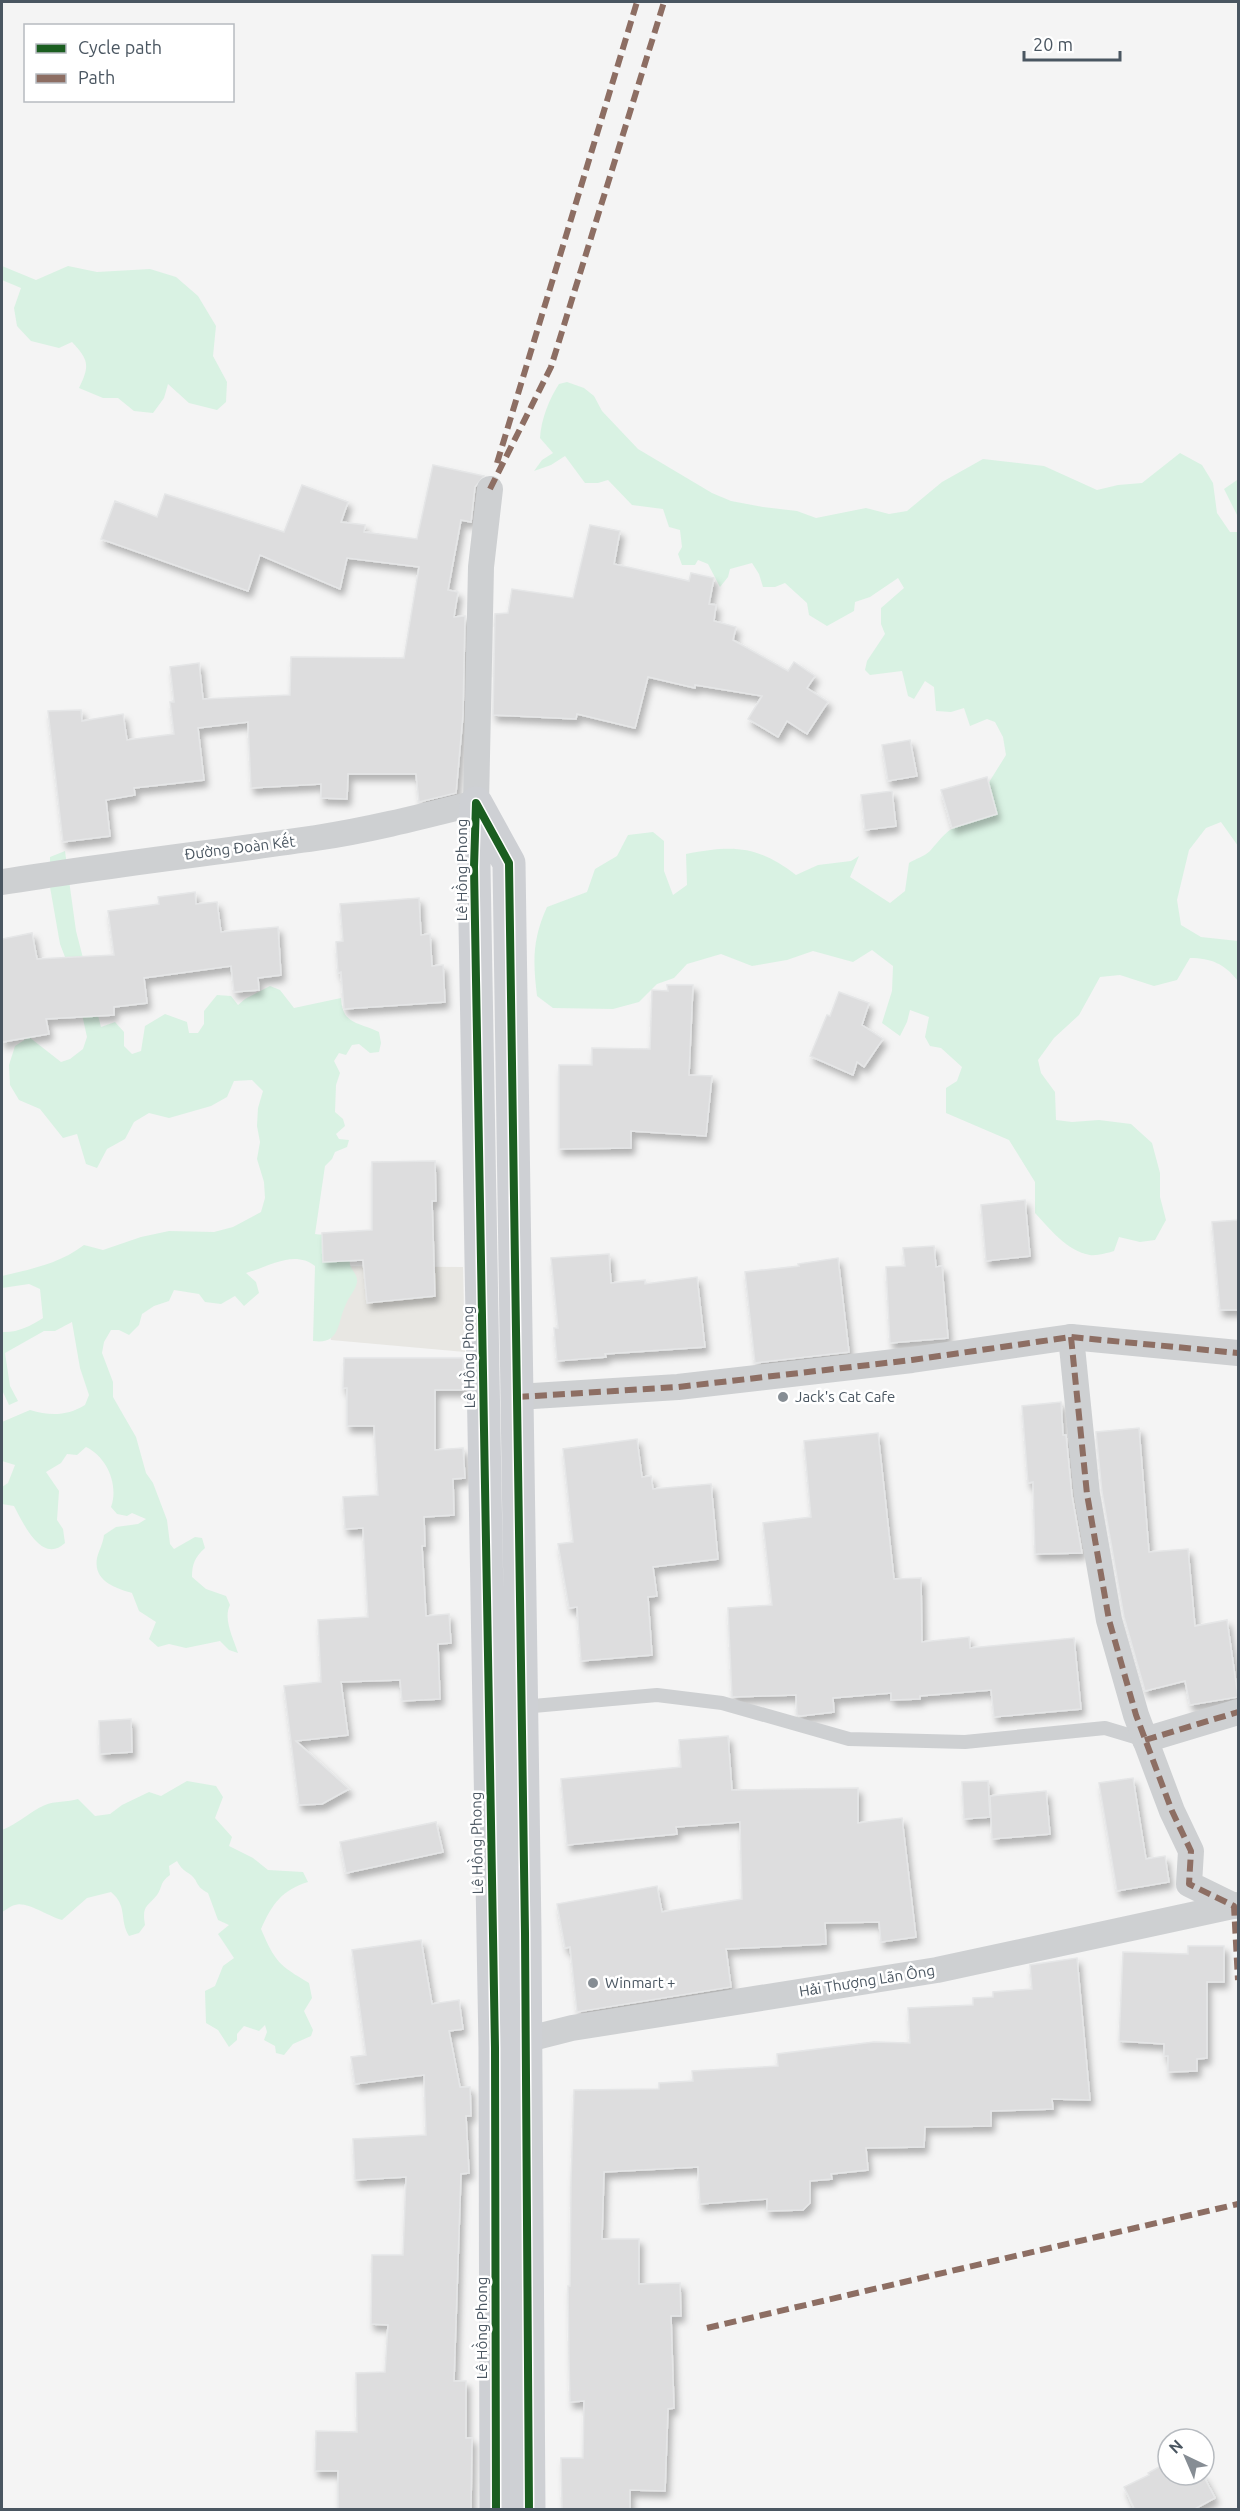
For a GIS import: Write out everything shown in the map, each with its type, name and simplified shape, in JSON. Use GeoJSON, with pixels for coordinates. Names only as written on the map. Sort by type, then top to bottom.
{"type":"FeatureCollection","features":[{"type":"Feature","properties":{"kind":"street"},"geometry":{"type":"LineString","coordinates":[[476,802],[481,567],[490,489]]}},
{"type":"Feature","properties":{"kind":"street","name":"Đường Đoàn Kết"},"geometry":{"type":"LineString","coordinates":[[2,882],[115,864],[318,838],[423,816],[476,802]]}},
{"type":"Feature","properties":{"kind":"street","name":"Lê Hồng Phong"},"geometry":{"type":"LineString","coordinates":[[476,802],[509,863],[522,1707],[529,2510]]}},
{"type":"Feature","properties":{"kind":"street","name":"Lê Hồng Phong"},"geometry":{"type":"LineString","coordinates":[[476,802],[474,891],[495,2048],[496,2510]]}},
{"type":"Feature","properties":{"kind":"street"},"geometry":{"type":"LineString","coordinates":[[517,1396],[678,1387],[900,1361],[1071,1337],[1239,1353]]}},
{"type":"Feature","properties":{"kind":"street"},"geometry":{"type":"LineString","coordinates":[[1071,1337],[1087,1494],[1107,1608],[1136,1715],[1172,1811],[1191,1851],[1189,1884],[1236,1906]]}},
{"type":"Feature","properties":{"kind":"street"},"geometry":{"type":"LineString","coordinates":[[1145,1740],[1239,1712]]}},
{"type":"Feature","properties":{"kind":"street","name":"Hải Thượng Lãn Ông"},"geometry":{"type":"LineString","coordinates":[[495,2048],[572,2028],[937,1970],[1236,1906]]}},
{"type":"Feature","properties":{"kind":"lane"},"geometry":{"type":"LineString","coordinates":[[522,1707],[657,1695],[722,1703],[849,1739],[965,1743],[1105,1728],[1145,1740]]}},
{"type":"Feature","properties":{"kind":"shaded area"},"geometry":{"type":"Polygon","coordinates":[[[315,1266],[463,1267],[465,1352],[331,1340],[315,1266]]]}},
{"type":"Feature","properties":{"kind":"green space"},"geometry":{"type":"Polygon","coordinates":[[[2,266],[36,280],[68,266],[97,272],[150,269],[176,277],[198,296],[216,326],[213,356],[227,382],[226,402],[217,410],[189,403],[168,384],[164,398],[153,413],[134,411],[118,398],[103,398],[79,388],[86,369],[82,354],[72,342],[59,348],[31,341],[17,326],[14,308],[21,288],[2,280],[2,266]]]}},
{"type":"Feature","properties":{"kind":"green space"},"geometry":{"type":"Polygon","coordinates":[[[567,382],[584,388],[594,396],[602,411],[638,449],[712,493],[731,501],[797,511],[816,518],[866,508],[889,514],[907,511],[942,482],[983,459],[1044,466],[1097,490],[1142,483],[1180,453],[1202,465],[1213,483],[1217,513],[1230,532],[1238,532],[1238,846],[1221,822],[1206,828],[1189,850],[1177,900],[1181,925],[1201,937],[1238,941],[1238,981],[1228,970],[1217,963],[1190,958],[1177,980],[1154,986],[1120,975],[1100,977],[1079,1015],[1054,1038],[1038,1060],[1041,1073],[1055,1092],[1056,1120],[1072,1122],[1099,1120],[1131,1124],[1152,1143],[1160,1173],[1160,1197],[1166,1220],[1155,1240],[1140,1242],[1119,1237],[1114,1251],[1090,1255],[1074,1249],[1053,1232],[1035,1213],[1035,1182],[1009,1140],[946,1113],[946,1088],[957,1081],[962,1067],[941,1048],[930,1046],[925,1037],[929,1017],[910,1010],[900,1036],[882,1023],[892,991],[893,966],[872,950],[853,962],[813,951],[787,960],[752,966],[721,954],[687,964],[674,978],[657,984],[639,1002],[613,1009],[553,1008],[537,996],[536,941],[547,907],[587,892],[595,869],[617,856],[628,835],[653,832],[664,841],[664,871],[673,895],[687,885],[686,854],[731,849],[744,850],[769,858],[796,875],[818,865],[851,861],[859,856],[850,877],[890,903],[905,891],[909,863],[928,853],[948,832],[963,824],[1006,755],[1003,737],[995,722],[987,719],[970,726],[964,708],[951,712],[936,711],[934,687],[925,681],[914,699],[908,696],[902,671],[870,675],[865,670],[867,661],[885,634],[881,624],[881,608],[904,588],[898,578],[870,597],[855,602],[854,611],[827,626],[809,615],[807,603],[785,583],[775,587],[763,587],[752,563],[730,569],[728,577],[720,587],[708,564],[698,560],[695,565],[682,565],[678,554],[682,547],[680,530],[669,527],[663,509],[632,505],[608,480],[585,483],[565,456],[551,465],[534,471],[542,460],[553,453],[540,438],[542,424],[555,390],[559,384],[567,382]]]}},
{"type":"Feature","properties":{"kind":"green space"},"geometry":{"type":"Polygon","coordinates":[[[1238,480],[1238,517],[1224,489],[1238,480]]]}},
{"type":"Feature","properties":{"kind":"green space"},"geometry":{"type":"Polygon","coordinates":[[[65,851],[76,931],[101,1027],[115,1022],[124,1032],[124,1046],[132,1054],[141,1051],[145,1026],[165,1014],[187,1022],[189,1033],[198,1033],[204,1024],[204,1011],[217,995],[231,996],[238,1005],[270,986],[280,990],[294,1008],[341,998],[342,1007],[348,1018],[379,1032],[381,1043],[379,1052],[370,1053],[359,1044],[352,1045],[346,1055],[339,1053],[334,1061],[340,1073],[336,1085],[335,1112],[343,1119],[345,1126],[336,1134],[339,1139],[349,1140],[347,1147],[335,1152],[325,1166],[315,1234],[350,1236],[350,1265],[357,1282],[333,1336],[322,1341],[313,1341],[315,1266],[307,1261],[290,1259],[246,1273],[256,1282],[259,1293],[244,1306],[235,1296],[221,1304],[205,1302],[199,1294],[174,1290],[169,1301],[154,1306],[142,1314],[139,1325],[129,1335],[119,1330],[111,1330],[104,1342],[102,1353],[113,1382],[113,1397],[136,1437],[146,1473],[153,1483],[167,1520],[170,1544],[174,1549],[195,1537],[202,1538],[205,1548],[195,1561],[192,1577],[206,1589],[226,1596],[230,1605],[228,1622],[238,1653],[229,1650],[220,1641],[186,1648],[169,1644],[158,1647],[149,1639],[156,1622],[139,1611],[132,1593],[112,1586],[102,1578],[98,1572],[97,1558],[104,1535],[116,1527],[138,1524],[146,1519],[132,1513],[127,1516],[117,1514],[111,1507],[113,1490],[109,1472],[100,1458],[86,1447],[77,1455],[67,1454],[61,1463],[46,1472],[59,1491],[57,1520],[63,1529],[65,1543],[57,1548],[49,1549],[41,1545],[28,1531],[14,1506],[2,1504],[2,1487],[8,1483],[15,1465],[2,1461],[2,1422],[30,1410],[51,1414],[72,1411],[85,1405],[89,1395],[80,1368],[72,1322],[55,1331],[44,1331],[5,1353],[10,1386],[18,1401],[9,1405],[2,1390],[2,1332],[24,1328],[43,1318],[40,1289],[29,1284],[2,1288],[2,1276],[55,1261],[84,1245],[103,1250],[141,1237],[169,1231],[214,1232],[233,1227],[261,1212],[265,1198],[264,1182],[257,1159],[260,1142],[257,1126],[258,1108],[263,1091],[252,1080],[234,1081],[227,1097],[211,1106],[169,1118],[149,1113],[134,1122],[125,1139],[107,1149],[97,1168],[86,1164],[77,1134],[63,1138],[40,1109],[19,1100],[10,1085],[9,1065],[15,1046],[29,1037],[61,1062],[70,1059],[83,1049],[87,1037],[75,983],[60,944],[50,887],[50,857],[65,851]]]}},
{"type":"Feature","properties":{"kind":"green space"},"geometry":{"type":"Polygon","coordinates":[[[187,1781],[216,1786],[223,1797],[215,1818],[232,1837],[229,1846],[253,1858],[268,1870],[303,1872],[308,1882],[291,1889],[279,1899],[269,1912],[261,1929],[279,1962],[309,1983],[312,1998],[304,2011],[313,2030],[311,2036],[293,2044],[284,2055],[276,2053],[275,2046],[264,2040],[267,2032],[265,2025],[259,2031],[244,2026],[237,2034],[237,2040],[229,2047],[218,2030],[206,2023],[205,1991],[215,1986],[223,1966],[234,1958],[218,1934],[229,1925],[218,1920],[208,1893],[177,1861],[169,1866],[170,1875],[164,1880],[157,1895],[146,1908],[145,1925],[139,1933],[129,1936],[120,1903],[111,1892],[87,1898],[62,1920],[20,1904],[11,1906],[2,1912],[2,1830],[49,1804],[78,1799],[95,1816],[110,1814],[122,1805],[149,1792],[161,1796],[187,1781]]]}},
{"type":"Feature","properties":{"kind":"building"},"geometry":{"type":"Polygon","coordinates":[[[433,465],[484,476],[475,487],[471,522],[461,520],[448,590],[458,592],[454,617],[465,616],[463,715],[456,793],[419,802],[416,774],[348,774],[347,799],[321,798],[321,784],[251,788],[248,722],[198,728],[204,780],[134,788],[135,795],[106,800],[110,836],[63,842],[48,711],[81,710],[82,721],[123,714],[127,740],[174,734],[170,702],[174,702],[170,667],[199,663],[203,699],[290,695],[291,657],[404,658],[419,567],[347,558],[340,589],[260,555],[248,591],[101,539],[115,501],[157,517],[165,494],[284,532],[302,485],[348,502],[341,522],[365,525],[364,532],[417,539],[433,465]]]}},
{"type":"Feature","properties":{"kind":"building"},"geometry":{"type":"Polygon","coordinates":[[[590,525],[620,531],[614,564],[689,581],[691,573],[714,578],[709,604],[716,605],[714,621],[736,627],[733,640],[788,671],[794,662],[815,676],[807,688],[828,702],[807,734],[787,721],[778,737],[748,719],[762,696],[695,685],[695,688],[648,677],[635,728],[577,714],[576,719],[493,715],[495,614],[508,613],[512,589],[573,598],[590,525]]]}},
{"type":"Feature","properties":{"kind":"building"},"geometry":{"type":"Polygon","coordinates":[[[910,740],[917,776],[888,781],[882,745],[910,740]]]}},
{"type":"Feature","properties":{"kind":"building"},"geometry":{"type":"Polygon","coordinates":[[[987,777],[997,814],[952,828],[941,790],[987,777]]]}},
{"type":"Feature","properties":{"kind":"building"},"geometry":{"type":"Polygon","coordinates":[[[892,791],[896,826],[865,830],[861,795],[892,791]]]}},
{"type":"Feature","properties":{"kind":"building"},"geometry":{"type":"Polygon","coordinates":[[[195,892],[196,904],[217,902],[221,932],[278,927],[281,975],[258,978],[259,990],[234,992],[231,966],[144,978],[147,1003],[114,1007],[114,1015],[46,1019],[49,1034],[2,1042],[2,939],[32,933],[37,959],[114,955],[108,911],[159,904],[158,897],[195,892]]]}},
{"type":"Feature","properties":{"kind":"building"},"geometry":{"type":"Polygon","coordinates":[[[419,898],[421,935],[430,934],[432,966],[443,965],[445,1002],[344,1009],[336,942],[343,941],[340,904],[419,898]]]}},
{"type":"Feature","properties":{"kind":"building"},"geometry":{"type":"Polygon","coordinates":[[[667,985],[693,985],[689,1075],[712,1076],[706,1136],[631,1131],[631,1148],[559,1149],[559,1065],[592,1065],[592,1048],[650,1049],[652,990],[668,991],[667,985]]]}},
{"type":"Feature","properties":{"kind":"building"},"geometry":{"type":"Polygon","coordinates":[[[839,992],[869,1003],[862,1025],[883,1039],[864,1067],[857,1062],[853,1075],[810,1056],[839,992]]]}},
{"type":"Feature","properties":{"kind":"building"},"geometry":{"type":"Polygon","coordinates":[[[435,1161],[436,1201],[432,1201],[435,1296],[367,1303],[363,1260],[323,1262],[322,1233],[372,1230],[372,1162],[435,1161]]]}},
{"type":"Feature","properties":{"kind":"building"},"geometry":{"type":"Polygon","coordinates":[[[1025,1200],[1030,1256],[986,1261],[981,1205],[1025,1200]]]}},
{"type":"Feature","properties":{"kind":"building"},"geometry":{"type":"Polygon","coordinates":[[[1239,1220],[1239,1310],[1220,1310],[1212,1222],[1239,1220]]]}},
{"type":"Feature","properties":{"kind":"building"},"geometry":{"type":"Polygon","coordinates":[[[934,1246],[936,1267],[942,1266],[948,1338],[890,1343],[886,1267],[905,1266],[903,1248],[934,1246]]]}},
{"type":"Feature","properties":{"kind":"building"},"geometry":{"type":"Polygon","coordinates":[[[609,1254],[611,1283],[645,1280],[645,1284],[697,1277],[705,1347],[605,1354],[606,1357],[557,1361],[554,1328],[558,1328],[551,1258],[609,1254]]]}},
{"type":"Feature","properties":{"kind":"building"},"geometry":{"type":"Polygon","coordinates":[[[838,1258],[849,1352],[755,1363],[745,1272],[799,1266],[798,1264],[838,1258]]]}},
{"type":"Feature","properties":{"kind":"building"},"geometry":{"type":"Polygon","coordinates":[[[344,1358],[463,1358],[463,1390],[435,1390],[435,1450],[463,1448],[465,1478],[453,1479],[454,1515],[424,1517],[425,1546],[422,1546],[426,1616],[449,1614],[451,1643],[438,1644],[440,1699],[402,1701],[400,1680],[341,1682],[348,1735],[296,1741],[349,1789],[322,1804],[299,1805],[284,1686],[321,1682],[318,1620],[368,1617],[363,1528],[345,1529],[343,1497],[378,1495],[374,1426],[347,1426],[347,1388],[343,1388],[344,1358]]]}},
{"type":"Feature","properties":{"kind":"building"},"geometry":{"type":"Polygon","coordinates":[[[1061,1402],[1063,1435],[1066,1435],[1072,1496],[1082,1553],[1035,1554],[1033,1482],[1028,1483],[1022,1406],[1061,1402]]]}},
{"type":"Feature","properties":{"kind":"building"},"geometry":{"type":"Polygon","coordinates":[[[1139,1428],[1149,1552],[1188,1549],[1195,1626],[1227,1620],[1238,1697],[1190,1705],[1185,1681],[1145,1691],[1124,1617],[1102,1492],[1096,1432],[1139,1428]]]}},
{"type":"Feature","properties":{"kind":"building"},"geometry":{"type":"Polygon","coordinates":[[[878,1433],[894,1579],[921,1578],[922,1642],[969,1637],[970,1648],[1074,1638],[1081,1709],[994,1717],[991,1690],[920,1696],[920,1699],[891,1700],[891,1693],[833,1698],[834,1712],[801,1716],[797,1715],[796,1695],[732,1697],[728,1608],[772,1605],[763,1523],[811,1517],[804,1441],[878,1433]]]}},
{"type":"Feature","properties":{"kind":"building"},"geometry":{"type":"Polygon","coordinates":[[[637,1439],[642,1477],[651,1476],[653,1489],[711,1484],[718,1559],[653,1567],[657,1596],[648,1597],[652,1655],[581,1661],[577,1607],[569,1608],[558,1544],[573,1542],[563,1449],[637,1439]]]}},
{"type":"Feature","properties":{"kind":"building"},"geometry":{"type":"Polygon","coordinates":[[[131,1719],[132,1752],[100,1754],[99,1721],[131,1719]]]}},
{"type":"Feature","properties":{"kind":"building"},"geometry":{"type":"Polygon","coordinates":[[[728,1736],[732,1790],[858,1788],[858,1823],[902,1818],[916,1937],[881,1942],[879,1922],[825,1923],[826,1944],[726,1949],[731,1987],[577,2012],[570,1947],[565,1948],[557,1904],[657,1886],[662,1912],[742,1899],[740,1822],[676,1827],[677,1834],[567,1845],[561,1779],[681,1767],[679,1740],[728,1736]]]}},
{"type":"Feature","properties":{"kind":"building"},"geometry":{"type":"Polygon","coordinates":[[[1133,1778],[1146,1859],[1165,1856],[1169,1882],[1117,1891],[1099,1783],[1133,1778]]]}},
{"type":"Feature","properties":{"kind":"building"},"geometry":{"type":"Polygon","coordinates":[[[988,1781],[990,1817],[964,1819],[962,1782],[988,1781]]]}},
{"type":"Feature","properties":{"kind":"building"},"geometry":{"type":"Polygon","coordinates":[[[1046,1791],[1050,1834],[992,1839],[990,1796],[1046,1791]]]}},
{"type":"Feature","properties":{"kind":"building"},"geometry":{"type":"Polygon","coordinates":[[[436,1822],[443,1852],[346,1873],[340,1842],[436,1822]]]}},
{"type":"Feature","properties":{"kind":"building"},"geometry":{"type":"Polygon","coordinates":[[[421,1940],[432,2004],[459,2000],[463,2029],[449,2031],[460,2087],[470,2087],[471,2116],[466,2116],[469,2173],[461,2174],[454,2381],[466,2381],[466,2438],[472,2438],[471,2510],[338,2510],[338,2471],[315,2471],[316,2431],[357,2432],[356,2373],[385,2372],[388,2325],[371,2324],[372,2255],[403,2255],[406,2177],[355,2180],[353,2139],[426,2135],[424,2075],[355,2084],[351,2057],[366,2055],[352,1950],[421,1940]]]}},
{"type":"Feature","properties":{"kind":"building"},"geometry":{"type":"Polygon","coordinates":[[[1188,1946],[1224,1946],[1224,1982],[1207,1982],[1207,2058],[1197,2059],[1197,2071],[1168,2072],[1168,2056],[1164,2056],[1164,2044],[1119,2041],[1123,1952],[1188,1954],[1188,1946]]]}},
{"type":"Feature","properties":{"kind":"building"},"geometry":{"type":"Polygon","coordinates":[[[1077,1958],[1090,2100],[1052,2099],[1053,2109],[991,2111],[991,2126],[925,2127],[924,2147],[866,2148],[868,2170],[831,2174],[832,2179],[810,2181],[810,2203],[803,2210],[767,2211],[767,2199],[700,2204],[698,2167],[604,2172],[602,2239],[639,2239],[639,2284],[680,2283],[681,2316],[671,2316],[674,2408],[668,2409],[665,2491],[630,2490],[630,2510],[562,2510],[561,2458],[583,2458],[584,2401],[570,2402],[568,2286],[570,2286],[574,2090],[659,2089],[659,2083],[693,2081],[692,2071],[778,2066],[777,2054],[874,2042],[910,2043],[908,2008],[973,2005],[973,1998],[993,1997],[993,1992],[1032,1989],[1030,1965],[1077,1958]]]}},
{"type":"Feature","properties":{"kind":"building"},"geometry":{"type":"Polygon","coordinates":[[[1156,2469],[1156,2487],[1209,2487],[1215,2498],[1193,2510],[1135,2510],[1124,2487],[1149,2475],[1148,2473],[1156,2469]]]}},
{"type":"Feature","properties":{"kind":"marked path"},"geometry":{"type":"LineString","coordinates":[[497,463],[637,2]]}},
{"type":"Feature","properties":{"kind":"marked path"},"geometry":{"type":"LineString","coordinates":[[490,489],[551,367],[664,2]]}},
{"type":"Feature","properties":{"kind":"marked path"},"geometry":{"type":"LineString","coordinates":[[1071,1337],[1087,1494],[1109,1620],[1136,1715],[1172,1811],[1191,1851],[1189,1884],[1234,1906],[1238,1980]]}},
{"type":"Feature","properties":{"kind":"marked path"},"geometry":{"type":"LineString","coordinates":[[517,1397],[678,1387],[912,1360],[1071,1337],[1238,1353]]}},
{"type":"Feature","properties":{"kind":"marked path"},"geometry":{"type":"LineString","coordinates":[[1145,1740],[1238,1712]]}},
{"type":"Feature","properties":{"kind":"marked path"},"geometry":{"type":"LineString","coordinates":[[707,2328],[1238,2204]]}},
{"type":"Feature","properties":{"kind":"cycle path"},"geometry":{"type":"LineString","coordinates":[[496,2510],[495,2048],[474,867],[476,803],[509,863],[525,1933],[529,2510]]}},
{"type":"Feature","properties":{"kind":"place","name":"Jack's Cat Cafe"},"geometry":{"type":"Point","coordinates":[783,1397]}},
{"type":"Feature","properties":{"kind":"place","name":"Winmart +"},"geometry":{"type":"Point","coordinates":[593,1983]}}]}
